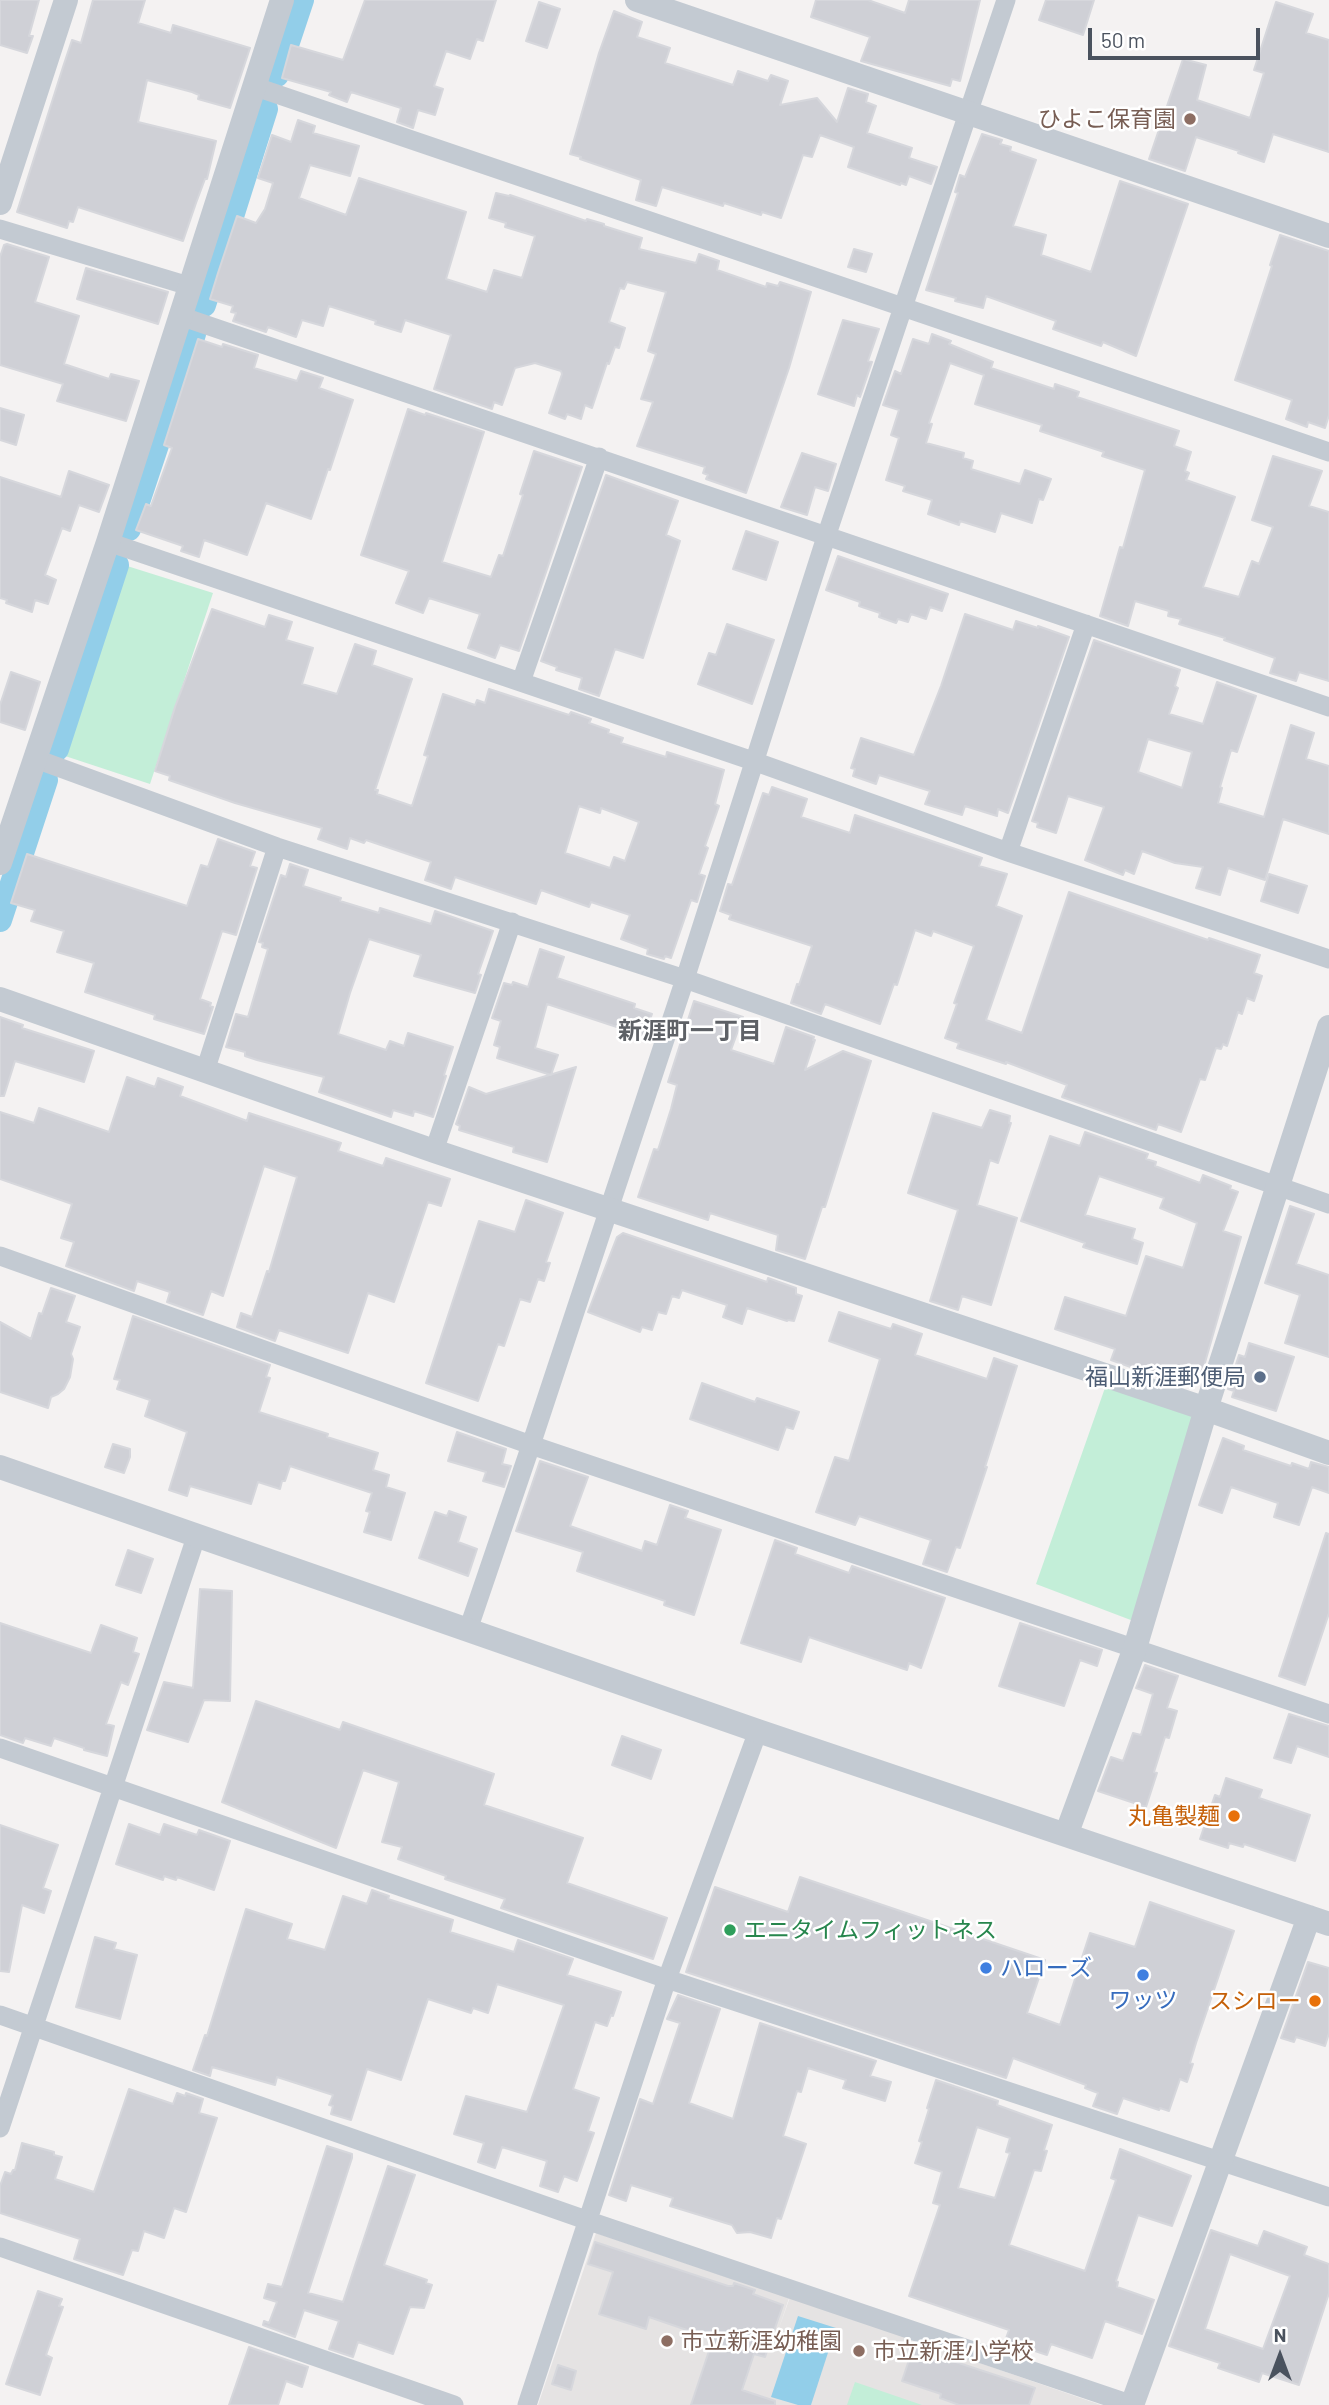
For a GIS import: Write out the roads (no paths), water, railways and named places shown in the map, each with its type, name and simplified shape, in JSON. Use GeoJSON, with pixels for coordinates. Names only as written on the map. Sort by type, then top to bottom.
{"type":"FeatureCollection","features":[{"type":"Feature","properties":{"kind":"street"},"geometry":{"type":"LineString","coordinates":[[0,203],[66,0]]}},
{"type":"Feature","properties":{"kind":"street"},"geometry":{"type":"LineString","coordinates":[[0,863],[108,542],[282,0]]}},
{"type":"Feature","properties":{"kind":"street"},"geometry":{"type":"LineString","coordinates":[[637,0],[1329,236]]}},
{"type":"Feature","properties":{"kind":"street"},"geometry":{"type":"LineString","coordinates":[[468,1630],[756,762],[825,537],[1006,0]]}},
{"type":"Feature","properties":{"kind":"street"},"geometry":{"type":"LineString","coordinates":[[253,86],[1329,452]]}},
{"type":"Feature","properties":{"kind":"street"},"geometry":{"type":"LineString","coordinates":[[0,229],[189,286]]}},
{"type":"Feature","properties":{"kind":"street"},"geometry":{"type":"LineString","coordinates":[[180,316],[1329,707]]}},
{"type":"Feature","properties":{"kind":"street"},"geometry":{"type":"LineString","coordinates":[[521,682],[599,457]]}},
{"type":"Feature","properties":{"kind":"street"},"geometry":{"type":"LineString","coordinates":[[108,542],[756,762],[1008,852],[1329,958]]}},
{"type":"Feature","properties":{"kind":"street"},"geometry":{"type":"LineString","coordinates":[[1008,852],[1086,624]]}},
{"type":"Feature","properties":{"kind":"street"},"geometry":{"type":"LineString","coordinates":[[36,759],[277,847],[685,979],[1329,1203]]}},
{"type":"Feature","properties":{"kind":"street"},"geometry":{"type":"LineString","coordinates":[[205,1071],[277,847]]}},
{"type":"Feature","properties":{"kind":"street"},"geometry":{"type":"LineString","coordinates":[[434,1151],[512,922]]}},
{"type":"Feature","properties":{"kind":"street"},"geometry":{"type":"LineString","coordinates":[[0,999],[434,1151],[1206,1409],[1329,1453]]}},
{"type":"Feature","properties":{"kind":"street"},"geometry":{"type":"LineString","coordinates":[[1066,1835],[1135,1648],[1206,1409],[1329,1027]]}},
{"type":"Feature","properties":{"kind":"street"},"geometry":{"type":"LineString","coordinates":[[0,1256],[531,1445],[1329,1714]]}},
{"type":"Feature","properties":{"kind":"street"},"geometry":{"type":"LineString","coordinates":[[0,1467],[758,1731],[1319,1921],[1220,2161],[1132,2405],[589,2221],[0,2015]]}},
{"type":"Feature","properties":{"kind":"street"},"geometry":{"type":"LineString","coordinates":[[0,2128],[197,1534]]}},
{"type":"Feature","properties":{"kind":"street"},"geometry":{"type":"LineString","coordinates":[[527,2405],[667,1979],[758,1731]]}},
{"type":"Feature","properties":{"kind":"street"},"geometry":{"type":"LineString","coordinates":[[0,1748],[667,1979],[1329,2197]]}},
{"type":"Feature","properties":{"kind":"street"},"geometry":{"type":"LineString","coordinates":[[0,2247],[454,2405]]}},
{"type":"Feature","properties":{"kind":"water"},"geometry":{"type":"Polygon","coordinates":[[[798,2316],[836,2328],[811,2405],[798,2405],[771,2397],[798,2316]]]}},
{"type":"Feature","properties":{"kind":"waterway"},"geometry":{"type":"LineString","coordinates":[[277,75],[302,0]]}},
{"type":"Feature","properties":{"kind":"waterway"},"geometry":{"type":"LineString","coordinates":[[204,305],[266,109]]}},
{"type":"Feature","properties":{"kind":"waterway"},"geometry":{"type":"LineString","coordinates":[[129,529],[194,334]]}},
{"type":"Feature","properties":{"kind":"waterway"},"geometry":{"type":"LineString","coordinates":[[57,749],[117,565]]}},
{"type":"Feature","properties":{"kind":"waterway"},"geometry":{"type":"LineString","coordinates":[[0,920],[46,780]]}},
{"type":"Feature","properties":{"kind":"place","name":"ひよこ保育園"},"geometry":{"type":"Point","coordinates":[1190,119]}},
{"type":"Feature","properties":{"kind":"place","name":"福山新涯郵便局"},"geometry":{"type":"Point","coordinates":[1260,1377]}},
{"type":"Feature","properties":{"kind":"place","name":"丸亀製麺"},"geometry":{"type":"Point","coordinates":[1234,1816]}},
{"type":"Feature","properties":{"kind":"place","name":"エニタイムフィットネス"},"geometry":{"type":"Point","coordinates":[730,1930]}},
{"type":"Feature","properties":{"kind":"place","name":"ハローズ"},"geometry":{"type":"Point","coordinates":[986,1968]}},
{"type":"Feature","properties":{"kind":"place","name":"ワッツ"},"geometry":{"type":"Point","coordinates":[1143,1975]}},
{"type":"Feature","properties":{"kind":"place","name":"スシロー"},"geometry":{"type":"Point","coordinates":[1315,2001]}},
{"type":"Feature","properties":{"kind":"place","name":"市立新涯幼稚園"},"geometry":{"type":"Point","coordinates":[667,2341]}},
{"type":"Feature","properties":{"kind":"place","name":"市立新涯小学校"},"geometry":{"type":"Point","coordinates":[859,2351]}},
{"type":"Feature","properties":{"kind":"district","name":"新涯町一丁目"},"geometry":{"type":"Point","coordinates":[690,1031]}}]}
